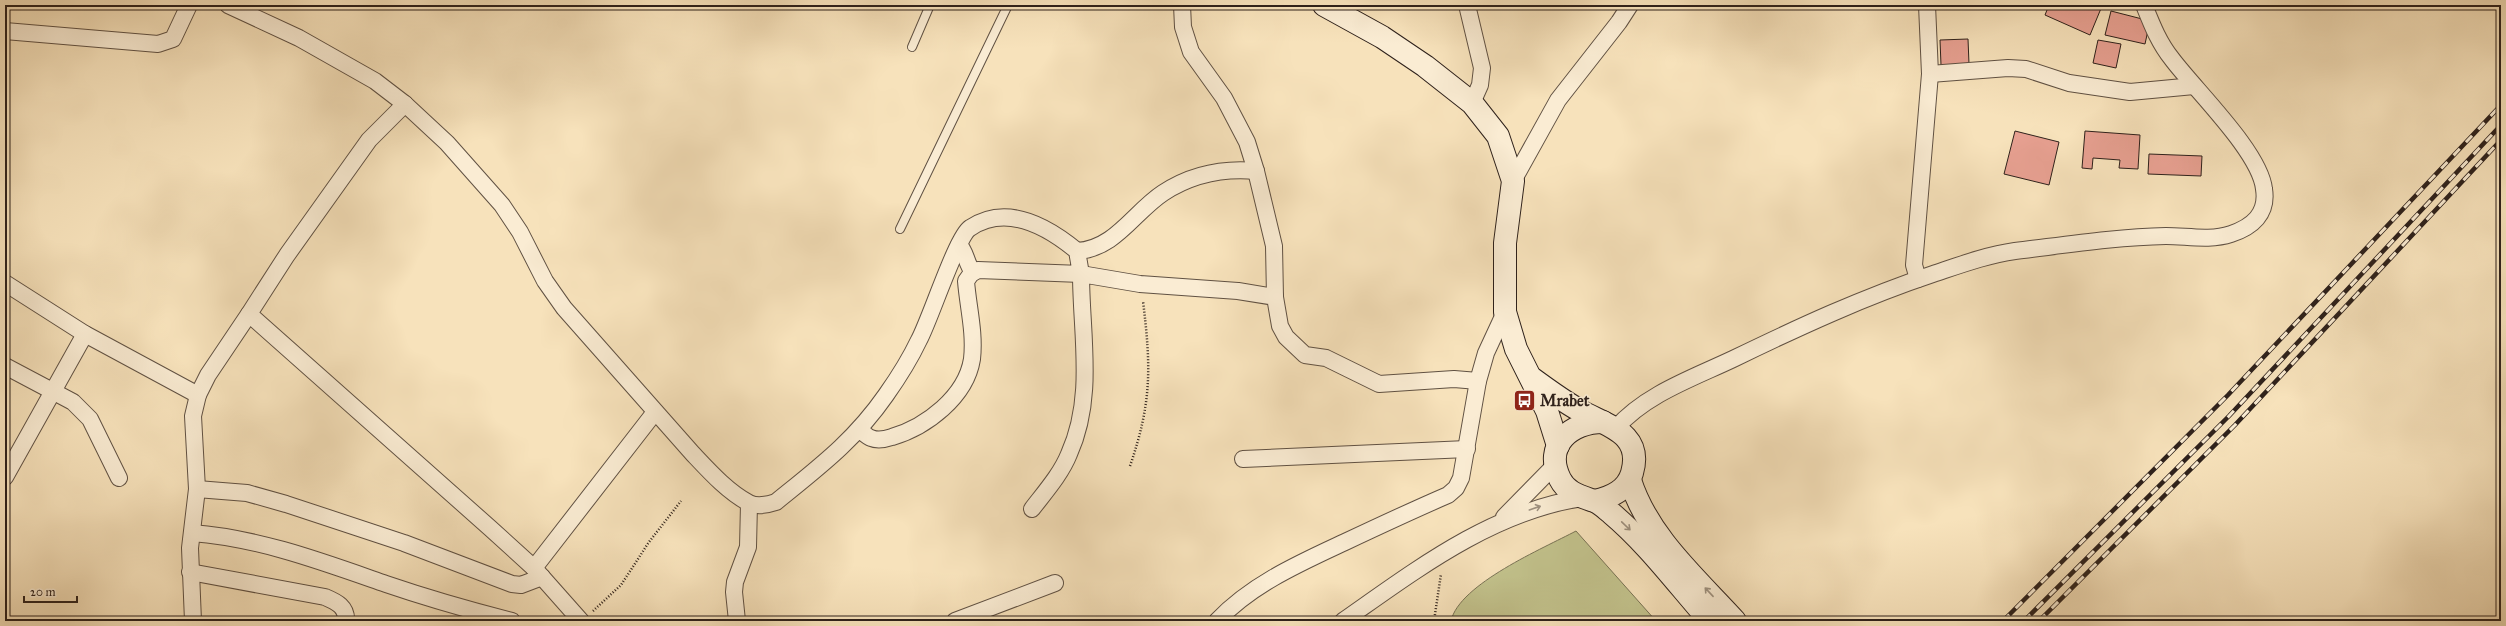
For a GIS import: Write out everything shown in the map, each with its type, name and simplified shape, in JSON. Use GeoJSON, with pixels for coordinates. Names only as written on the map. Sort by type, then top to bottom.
{"type":"FeatureCollection","features":[{"type":"Feature","properties":{"kind":"street"},"geometry":{"type":"LineString","coordinates":[[5,31],[158,44],[173,39],[189,5]]}},
{"type":"Feature","properties":{"kind":"street"},"geometry":{"type":"LineString","coordinates":[[228,5],[299,38],[342,61],[375,81],[405,104],[476,174],[502,205],[520,232],[545,281],[564,308],[710,472],[750,504],[764,506],[776,502],[837,453],[859,429],[886,395],[920,340],[959,245],[968,228],[981,222],[998,218],[1021,219],[1039,224],[1061,238],[1077,251],[1081,274],[1085,366],[1082,416],[1069,454],[1032,510]]}},
{"type":"Feature","properties":{"kind":"street"},"geometry":{"type":"LineString","coordinates":[[1182,5],[1183,27],[1191,52],[1224,98],[1247,142],[1256,171],[1274,246],[1275,296],[1280,326],[1286,337],[1305,354],[1326,358],[1379,384],[1454,379],[1478,381]]}},
{"type":"Feature","properties":{"kind":"street"},"geometry":{"type":"LineString","coordinates":[[1324,5],[1382,36],[1472,103],[1498,136],[1513,181]]}},
{"type":"Feature","properties":{"kind":"street"},"geometry":{"type":"LineString","coordinates":[[1466,5],[1482,68],[1480,85],[1472,103]]}},
{"type":"Feature","properties":{"kind":"street"},"geometry":{"type":"LineString","coordinates":[[1630,5],[1619,22],[1558,100],[1513,181],[1504,256],[1504,312],[1516,349],[1547,412],[1557,456],[1560,479],[1569,490],[1588,500],[1634,534],[1710,621]]}},
{"type":"Feature","properties":{"kind":"street"},"geometry":{"type":"LineString","coordinates":[[1918,279],[1914,265],[1930,74],[1927,5]]}},
{"type":"Feature","properties":{"kind":"street"},"geometry":{"type":"LineString","coordinates":[[1499,523],[1557,456],[1563,437],[1574,427],[1588,422],[1610,425],[1667,391],[1819,318],[1879,292],[1965,263],[2012,252],[2166,236],[2206,238],[2230,234],[2253,224],[2263,209],[2265,190],[2259,171],[2230,128],[2194,86],[2156,36],[2144,5]]}},
{"type":"Feature","properties":{"kind":"street"},"geometry":{"type":"LineString","coordinates":[[1930,74],[2008,68],[2026,69],[2069,83],[2130,92],[2194,86]]}},
{"type":"Feature","properties":{"kind":"street"},"geometry":{"type":"LineString","coordinates":[[193,621],[190,572],[192,533],[197,488],[193,416],[198,395],[208,374],[287,255],[369,140],[405,104]]}},
{"type":"Feature","properties":{"kind":"street"},"geometry":{"type":"LineString","coordinates":[[1077,251],[1090,250],[1109,240],[1164,192],[1206,173],[1230,169],[1256,171]]}},
{"type":"Feature","properties":{"kind":"street"},"geometry":{"type":"LineString","coordinates":[[959,245],[963,249],[967,265],[973,272]]}},
{"type":"Feature","properties":{"kind":"street"},"geometry":{"type":"LineString","coordinates":[[859,429],[871,438],[881,440],[902,434],[925,423],[943,408],[962,384],[971,361],[974,333],[966,280],[973,272],[978,270],[1081,274],[1140,284],[1238,291],[1265,297],[1275,296]]}},
{"type":"Feature","properties":{"kind":"street"},"geometry":{"type":"LineString","coordinates":[[5,283],[85,334],[198,395]]}},
{"type":"Feature","properties":{"kind":"street"},"geometry":{"type":"LineString","coordinates":[[1217,621],[1230,607],[1252,591],[1287,571],[1448,495],[1456,488],[1461,478],[1478,381],[1486,353],[1504,312]]}},
{"type":"Feature","properties":{"kind":"street"},"geometry":{"type":"LineString","coordinates":[[249,314],[427,470],[538,573],[581,621]]}},
{"type":"Feature","properties":{"kind":"street"},"geometry":{"type":"LineString","coordinates":[[5,477],[85,334]]}},
{"type":"Feature","properties":{"kind":"street"},"geometry":{"type":"LineString","coordinates":[[5,366],[73,402],[90,419],[119,478]]}},
{"type":"Feature","properties":{"kind":"street"},"geometry":{"type":"LineString","coordinates":[[1343,621],[1445,552],[1499,523],[1539,506],[1588,500],[1620,491],[1630,480],[1634,466],[1633,452],[1627,438],[1610,425],[1567,404],[1531,378]]}},
{"type":"Feature","properties":{"kind":"street"},"geometry":{"type":"LineString","coordinates":[[197,488],[247,493],[286,504],[404,542],[512,584],[521,586],[538,573],[655,412]]}},
{"type":"Feature","properties":{"kind":"street"},"geometry":{"type":"LineString","coordinates":[[1243,459],[1466,449]]}},
{"type":"Feature","properties":{"kind":"street"},"geometry":{"type":"LineString","coordinates":[[1630,480],[1635,498],[1653,530],[1735,621]]}},
{"type":"Feature","properties":{"kind":"street"},"geometry":{"type":"LineString","coordinates":[[737,621],[734,592],[735,582],[748,547],[750,504]]}},
{"type":"Feature","properties":{"kind":"street"},"geometry":{"type":"LineString","coordinates":[[192,533],[217,535],[278,549],[332,564],[429,598],[512,621]]}},
{"type":"Feature","properties":{"kind":"street"},"geometry":{"type":"LineString","coordinates":[[190,572],[325,597],[342,606],[345,610],[346,621]]}},
{"type":"Feature","properties":{"kind":"street"},"geometry":{"type":"LineString","coordinates":[[955,621],[1055,583]]}},
{"type":"Feature","properties":{"kind":"lane"},"geometry":{"type":"LineString","coordinates":[[912,47],[930,5]]}},
{"type":"Feature","properties":{"kind":"lane"},"geometry":{"type":"LineString","coordinates":[[900,229],[1008,5]]}},
{"type":"Feature","properties":{"kind":"path"},"geometry":{"type":"LineString","coordinates":[[1130,466],[1143,424],[1149,371],[1140,284]]}},
{"type":"Feature","properties":{"kind":"path"},"geometry":{"type":"LineString","coordinates":[[581,621],[621,585],[649,542],[681,501]]}},
{"type":"Feature","properties":{"kind":"path"},"geometry":{"type":"LineString","coordinates":[[1434,621],[1445,552]]}},
{"type":"Feature","properties":{"kind":"green space"},"geometry":{"type":"Polygon","coordinates":[[[1576,531],[1656,621],[1451,621],[1457,607],[1469,594],[1504,568],[1576,531]]]}},
{"type":"Feature","properties":{"kind":"building"},"geometry":{"type":"Polygon","coordinates":[[[2049,5],[2102,6],[2090,35],[2045,15],[2049,5]]]}},
{"type":"Feature","properties":{"kind":"building"},"geometry":{"type":"Polygon","coordinates":[[[2111,11],[2150,21],[2145,44],[2105,35],[2111,11]]]}},
{"type":"Feature","properties":{"kind":"building"},"geometry":{"type":"Polygon","coordinates":[[[1968,39],[1969,64],[1941,65],[1940,40],[1968,39]]]}},
{"type":"Feature","properties":{"kind":"building"},"geometry":{"type":"Polygon","coordinates":[[[2098,40],[2121,44],[2116,68],[2093,63],[2098,40]]]}},
{"type":"Feature","properties":{"kind":"building"},"geometry":{"type":"Polygon","coordinates":[[[2015,131],[2059,142],[2049,185],[2004,174],[2015,131]]]}},
{"type":"Feature","properties":{"kind":"building"},"geometry":{"type":"Polygon","coordinates":[[[2085,131],[2140,135],[2138,169],[2119,168],[2120,160],[2093,158],[2092,169],[2082,168],[2085,131]]]}},
{"type":"Feature","properties":{"kind":"building"},"geometry":{"type":"Polygon","coordinates":[[[2149,154],[2202,156],[2201,176],[2148,174],[2149,154]]]}},
{"type":"Feature","properties":{"kind":"railway"},"geometry":{"type":"LineString","coordinates":[[2003,621],[2228,395],[2501,105]]}},
{"type":"Feature","properties":{"kind":"railway"},"geometry":{"type":"LineString","coordinates":[[2024,621],[2229,416],[2501,125]]}},
{"type":"Feature","properties":{"kind":"railway"},"geometry":{"type":"LineString","coordinates":[[2039,621],[2235,425],[2501,140]]}},
{"type":"Feature","properties":{"kind":"place","name":"Mrabet"},"geometry":{"type":"Point","coordinates":[1524,400]}}]}
